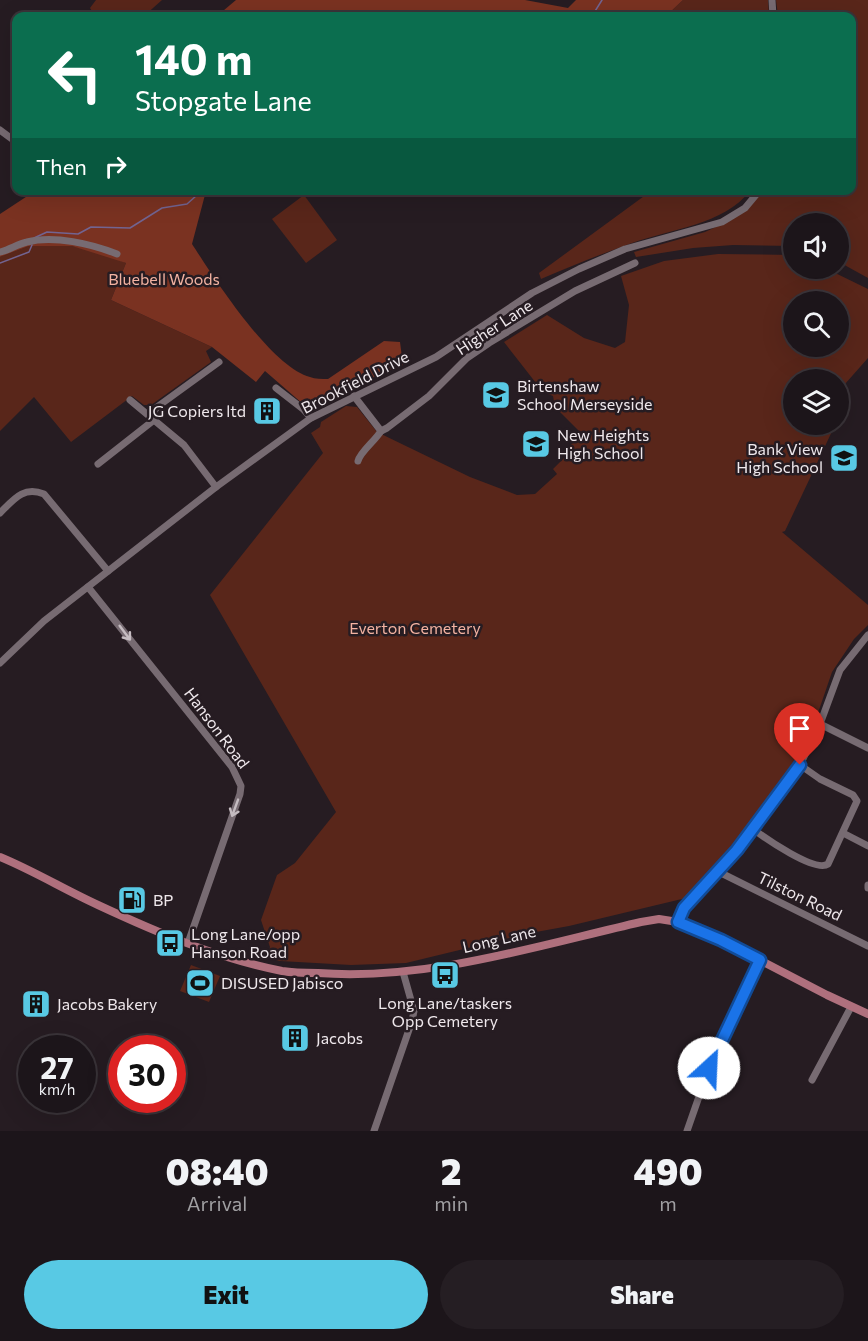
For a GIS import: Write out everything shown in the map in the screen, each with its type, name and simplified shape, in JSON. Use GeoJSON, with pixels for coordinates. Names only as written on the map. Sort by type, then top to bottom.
{"type":"FeatureCollection","features":[{"type":"Feature","properties":{"kind":"main road","name":"Long Lane"},"geometry":{"type":"LineString","coordinates":[[0,857],[23,866],[97,905],[188,943],[283,971],[342,975],[403,972],[452,966],[641,922],[659,920],[678,922]]}},
{"type":"Feature","properties":{"kind":"main road"},"geometry":{"type":"LineString","coordinates":[[678,922],[721,940],[868,1014]]}},
{"type":"Feature","properties":{"kind":"street","name":"Brookfield Drive"},"geometry":{"type":"LineString","coordinates":[[0,663],[38,626],[216,487],[311,418],[436,357],[532,293],[579,269],[624,249],[722,222],[745,208],[756,195]]}},
{"type":"Feature","properties":{"kind":"street"},"geometry":{"type":"LineString","coordinates":[[0,252],[28,241],[57,241],[79,242],[117,254]]}},
{"type":"Feature","properties":{"kind":"street","name":"Higher Lane"},"geometry":{"type":"LineString","coordinates":[[358,461],[359,456],[374,442],[381,431],[429,396],[467,358],[575,291],[635,263]]}},
{"type":"Feature","properties":{"kind":"street"},"geometry":{"type":"LineString","coordinates":[[98,464],[152,418],[157,407],[219,362]]}},
{"type":"Feature","properties":{"kind":"street"},"geometry":{"type":"LineString","coordinates":[[276,387],[311,418]]}},
{"type":"Feature","properties":{"kind":"street"},"geometry":{"type":"LineString","coordinates":[[354,396],[381,431]]}},
{"type":"Feature","properties":{"kind":"street"},"geometry":{"type":"LineString","coordinates":[[130,400],[184,445],[216,487]]}},
{"type":"Feature","properties":{"kind":"street"},"geometry":{"type":"LineString","coordinates":[[0,513],[15,497],[26,491],[35,490],[44,494],[108,571]]}},
{"type":"Feature","properties":{"kind":"street","name":"Hanson Road"},"geometry":{"type":"LineString","coordinates":[[88,587],[232,766],[241,786],[188,943]]}},
{"type":"Feature","properties":{"kind":"street"},"geometry":{"type":"LineString","coordinates":[[678,922],[684,908],[719,872],[800,765],[820,724],[840,670],[868,635]]}},
{"type":"Feature","properties":{"kind":"street"},"geometry":{"type":"LineString","coordinates":[[820,724],[868,748]]}},
{"type":"Feature","properties":{"kind":"street"},"geometry":{"type":"LineString","coordinates":[[753,829],[774,844],[824,867],[828,864],[857,801],[856,797],[820,779],[800,765]]}},
{"type":"Feature","properties":{"kind":"street"},"geometry":{"type":"LineString","coordinates":[[843,832],[868,846]]}},
{"type":"Feature","properties":{"kind":"street","name":"Tilston Road"},"geometry":{"type":"LineString","coordinates":[[719,872],[868,946]]}},
{"type":"Feature","properties":{"kind":"street"},"geometry":{"type":"LineString","coordinates":[[687,1131],[709,1068],[760,960]]}},
{"type":"Feature","properties":{"kind":"street"},"geometry":{"type":"LineString","coordinates":[[374,1131],[412,1022],[414,1011],[403,972]]}},
{"type":"Feature","properties":{"kind":"street"},"geometry":{"type":"LineString","coordinates":[[812,1080],[851,1007]]}},
{"type":"Feature","properties":{"kind":"green space"},"geometry":{"type":"Polygon","coordinates":[[[96,0],[162,0],[148,12],[92,12],[90,8],[96,0]]]}},
{"type":"Feature","properties":{"kind":"green space"},"geometry":{"type":"Polygon","coordinates":[[[236,0],[525,0],[568,8],[576,0],[683,0],[670,12],[222,12],[236,0]]]}},
{"type":"Feature","properties":{"kind":"green space"},"geometry":{"type":"Polygon","coordinates":[[[683,0],[768,0],[769,12],[670,12],[683,0]]]}},
{"type":"Feature","properties":{"kind":"green space"},"geometry":{"type":"Polygon","coordinates":[[[776,0],[868,0],[868,278],[849,268],[849,213],[783,213],[783,246],[733,245],[693,248],[636,257],[634,252],[705,232],[733,219],[758,195],[856,195],[856,12],[778,12],[776,0]]]}},
{"type":"Feature","properties":{"kind":"green space","name":"Bluebell Woods"},"geometry":{"type":"Polygon","coordinates":[[[29,195],[205,195],[192,244],[245,319],[278,357],[295,370],[310,377],[328,379],[384,341],[400,342],[403,365],[332,395],[315,407],[303,404],[265,371],[256,382],[212,347],[111,300],[126,263],[72,246],[29,246],[0,257],[0,214],[29,195]]]}},
{"type":"Feature","properties":{"kind":"green space"},"geometry":{"type":"Polygon","coordinates":[[[304,195],[337,240],[306,263],[272,219],[304,195]]]}},
{"type":"Feature","properties":{"kind":"green space"},"geometry":{"type":"Polygon","coordinates":[[[646,195],[746,195],[726,212],[696,225],[632,243],[541,279],[539,273],[646,195]]]}},
{"type":"Feature","properties":{"kind":"green space"},"geometry":{"type":"Polygon","coordinates":[[[29,246],[72,246],[99,252],[126,263],[111,300],[212,347],[206,351],[211,362],[151,405],[144,405],[132,396],[71,442],[34,397],[0,431],[0,257],[29,246]]]}},
{"type":"Feature","properties":{"kind":"green space","name":"Everton Cemetery"},"geometry":{"type":"Polygon","coordinates":[[[718,254],[783,255],[783,279],[848,279],[868,289],[868,358],[849,379],[849,369],[783,369],[783,435],[830,435],[785,531],[782,532],[868,605],[868,625],[854,639],[832,672],[807,745],[766,804],[708,876],[686,898],[406,963],[351,965],[280,961],[267,958],[270,947],[261,920],[277,875],[295,863],[336,812],[210,595],[323,453],[311,433],[320,427],[321,422],[346,406],[357,407],[377,432],[470,477],[517,495],[535,494],[557,474],[553,469],[566,456],[563,452],[582,434],[555,407],[553,396],[543,392],[504,342],[547,315],[584,338],[615,348],[625,342],[629,305],[621,276],[664,261],[718,254]]]}},
{"type":"Feature","properties":{"kind":"green space","name":"DISUSED Jabisco"},"geometry":{"type":"Polygon","coordinates":[[[191,965],[220,976],[209,1002],[180,991],[191,965]]]}},
{"type":"Feature","properties":{"kind":"waterway"},"geometry":{"type":"LineString","coordinates":[[594,12],[602,0]]}},
{"type":"Feature","properties":{"kind":"waterway"},"geometry":{"type":"LineString","coordinates":[[34,238],[47,232],[78,234],[91,227],[130,228],[162,208],[187,204],[196,195]]}},
{"type":"Feature","properties":{"kind":"waterway"},"geometry":{"type":"LineString","coordinates":[[0,263],[29,252],[32,245]]}},
{"type":"Feature","properties":{"kind":"place","name":"Birtenshaw School Merseyside"},"geometry":{"type":"Point","coordinates":[496,395]}},
{"type":"Feature","properties":{"kind":"place","name":"JG Copiers ltd"},"geometry":{"type":"Point","coordinates":[267,411]}},
{"type":"Feature","properties":{"kind":"place","name":"New Heights High School"},"geometry":{"type":"Point","coordinates":[536,444]}},
{"type":"Feature","properties":{"kind":"place","name":"Bank View High School"},"geometry":{"type":"Point","coordinates":[844,458]}},
{"type":"Feature","properties":{"kind":"place","name":"BP"},"geometry":{"type":"Point","coordinates":[132,900]}},
{"type":"Feature","properties":{"kind":"place","name":"Long Lane/opp Hanson Road"},"geometry":{"type":"Point","coordinates":[170,943]}},
{"type":"Feature","properties":{"kind":"place","name":"Long Lane/taskers Opp Cemetery"},"geometry":{"type":"Point","coordinates":[445,975]}},
{"type":"Feature","properties":{"kind":"place","name":"DISUSED Jabisco"},"geometry":{"type":"Point","coordinates":[200,983]}},
{"type":"Feature","properties":{"kind":"place","name":"Jacobs Bakery"},"geometry":{"type":"Point","coordinates":[36,1004]}},
{"type":"Feature","properties":{"kind":"place","name":"Jacobs"},"geometry":{"type":"Point","coordinates":[295,1038]}},
{"type":"Feature","properties":{"kind":"route"},"geometry":{"type":"LineString","coordinates":[[709,1068],[760,960],[678,922],[684,908],[737,850],[800,765]]}}]}
